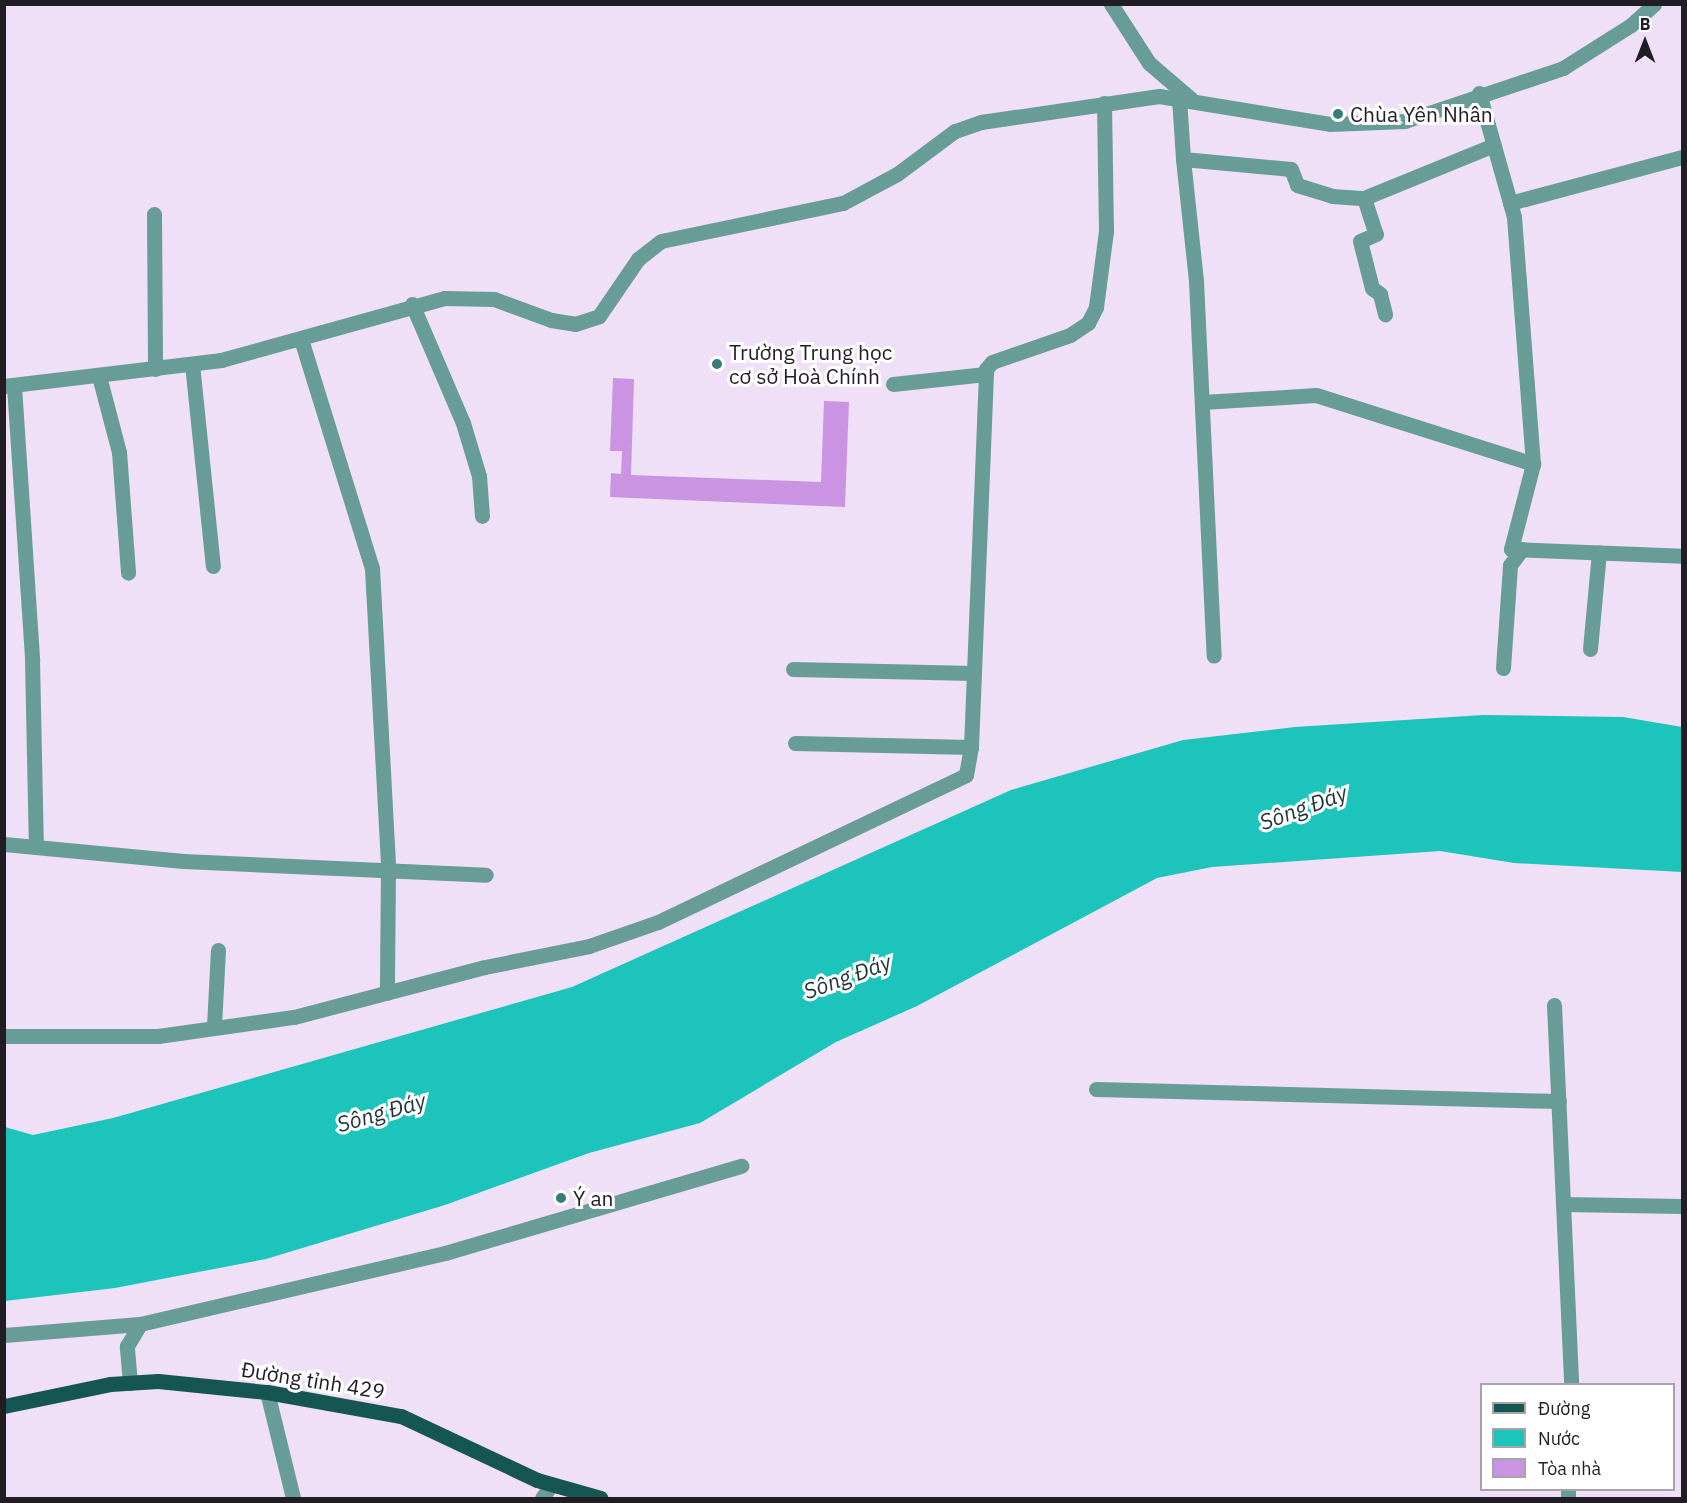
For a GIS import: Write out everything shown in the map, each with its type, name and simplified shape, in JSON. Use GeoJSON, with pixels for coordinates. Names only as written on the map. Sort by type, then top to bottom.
{"type":"FeatureCollection","features":[{"type":"Feature","properties":{"kind":"main road","name":"Đường tỉnh 429"},"geometry":{"type":"LineString","coordinates":[[4,1406],[130,1383],[158,1381],[267,1392],[402,1416],[546,1492],[600,1498]]}},
{"type":"Feature","properties":{"kind":"street"},"geometry":{"type":"LineString","coordinates":[[1111,4],[1149,63],[1196,102]]}},
{"type":"Feature","properties":{"kind":"street"},"geometry":{"type":"LineString","coordinates":[[36,847],[32,660],[9,386],[192,364],[301,339],[412,304],[445,298],[494,299],[551,320],[575,324],[599,316],[638,260],[661,241],[843,203],[897,174],[955,131],[981,122],[1104,103],[1179,98],[1359,125],[1405,121],[1479,93],[1563,68],[1631,25],[1654,4]]}},
{"type":"Feature","properties":{"kind":"street"},"geometry":{"type":"LineString","coordinates":[[1479,93],[1510,203],[1533,464],[1511,549],[1683,556]]}},
{"type":"Feature","properties":{"kind":"street"},"geometry":{"type":"LineString","coordinates":[[1179,98],[1203,402],[1214,656]]}},
{"type":"Feature","properties":{"kind":"street"},"geometry":{"type":"LineString","coordinates":[[4,1036],[125,1038],[294,1017],[485,966],[589,946],[658,922],[962,777],[969,771],[971,747],[985,374],[992,362],[1070,334],[1088,322],[1096,307],[1106,231],[1104,103]]}},
{"type":"Feature","properties":{"kind":"street"},"geometry":{"type":"LineString","coordinates":[[1183,159],[1291,169],[1298,185],[1332,196],[1364,198],[1494,145]]}},
{"type":"Feature","properties":{"kind":"street"},"geometry":{"type":"LineString","coordinates":[[1510,203],[1683,157]]}},
{"type":"Feature","properties":{"kind":"street"},"geometry":{"type":"LineString","coordinates":[[1364,198],[1376,234],[1360,241],[1372,288],[1380,294],[1385,314]]}},
{"type":"Feature","properties":{"kind":"street"},"geometry":{"type":"LineString","coordinates":[[154,214],[155,369]]}},
{"type":"Feature","properties":{"kind":"street"},"geometry":{"type":"LineString","coordinates":[[412,304],[463,423],[479,476],[482,516]]}},
{"type":"Feature","properties":{"kind":"street"},"geometry":{"type":"LineString","coordinates":[[301,339],[369,547],[382,691],[388,867],[387,993]]}},
{"type":"Feature","properties":{"kind":"street"},"geometry":{"type":"LineString","coordinates":[[192,364],[213,566]]}},
{"type":"Feature","properties":{"kind":"street"},"geometry":{"type":"LineString","coordinates":[[893,384],[985,374]]}},
{"type":"Feature","properties":{"kind":"street"},"geometry":{"type":"LineString","coordinates":[[99,376],[118,452],[128,573]]}},
{"type":"Feature","properties":{"kind":"street"},"geometry":{"type":"LineString","coordinates":[[1203,402],[1316,395],[1533,464]]}},
{"type":"Feature","properties":{"kind":"street"},"geometry":{"type":"LineString","coordinates":[[1503,668],[1510,565],[1522,549]]}},
{"type":"Feature","properties":{"kind":"street"},"geometry":{"type":"LineString","coordinates":[[1590,650],[1599,552]]}},
{"type":"Feature","properties":{"kind":"street"},"geometry":{"type":"LineString","coordinates":[[793,669],[973,673]]}},
{"type":"Feature","properties":{"kind":"street"},"geometry":{"type":"LineString","coordinates":[[795,743],[971,747]]}},
{"type":"Feature","properties":{"kind":"street"},"geometry":{"type":"LineString","coordinates":[[4,844],[183,861],[388,867],[486,875]]}},
{"type":"Feature","properties":{"kind":"street"},"geometry":{"type":"LineString","coordinates":[[214,1026],[218,950]]}},
{"type":"Feature","properties":{"kind":"street"},"geometry":{"type":"LineString","coordinates":[[1554,1005],[1571,1383]]}},
{"type":"Feature","properties":{"kind":"street"},"geometry":{"type":"LineString","coordinates":[[1096,1089],[1559,1101]]}},
{"type":"Feature","properties":{"kind":"street"},"geometry":{"type":"LineString","coordinates":[[4,1335],[140,1324],[445,1253],[741,1166]]}},
{"type":"Feature","properties":{"kind":"street"},"geometry":{"type":"LineString","coordinates":[[1563,1204],[1683,1206]]}},
{"type":"Feature","properties":{"kind":"street"},"geometry":{"type":"LineString","coordinates":[[130,1383],[127,1346],[140,1324]]}},
{"type":"Feature","properties":{"kind":"street"},"geometry":{"type":"LineString","coordinates":[[267,1392],[293,1498]]}},
{"type":"Feature","properties":{"kind":"water","name":"Sông Đáy"},"geometry":{"type":"Polygon","coordinates":[[[1483,715],[1623,717],[1682,727],[1682,872],[1514,863],[1440,851],[1212,867],[1157,878],[917,1006],[836,1042],[700,1123],[589,1153],[445,1205],[266,1259],[115,1288],[5,1301],[5,1127],[33,1135],[113,1118],[572,987],[1011,790],[1183,740],[1295,727],[1483,715]]]}},
{"type":"Feature","properties":{"kind":"building"},"geometry":{"type":"Polygon","coordinates":[[[613,378],[634,379],[631,475],[821,482],[824,401],[849,402],[845,507],[610,497],[611,473],[621,474],[622,451],[610,451],[613,378]]]}},
{"type":"Feature","properties":{"kind":"place","name":"Chùa Yên Nhân"},"geometry":{"type":"Point","coordinates":[1338,114]}},
{"type":"Feature","properties":{"kind":"place","name":"Trường Trung học cơ sở Hoà Chính"},"geometry":{"type":"Point","coordinates":[717,364]}},
{"type":"Feature","properties":{"kind":"place","name":"Ý an"},"geometry":{"type":"Point","coordinates":[561,1198]}}]}
